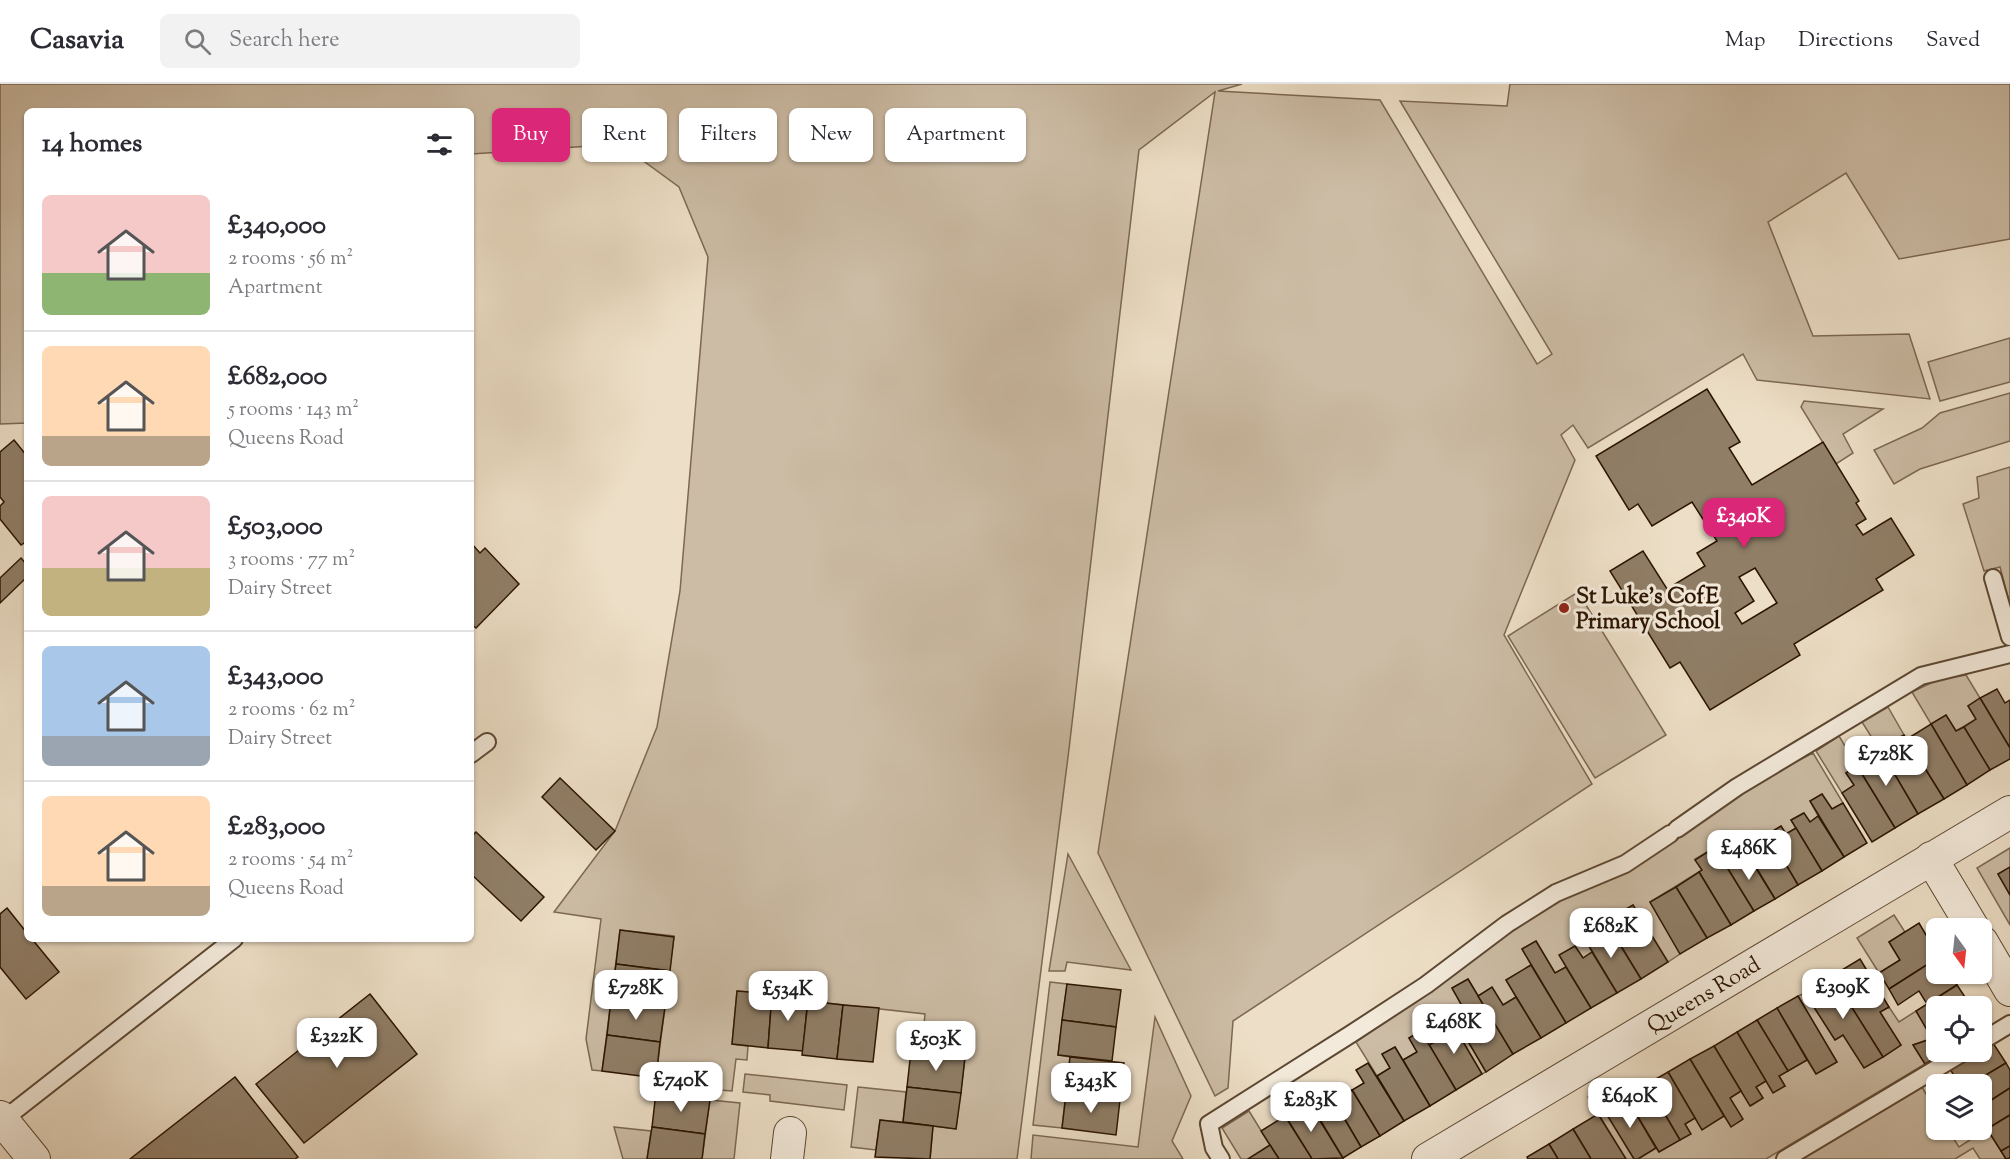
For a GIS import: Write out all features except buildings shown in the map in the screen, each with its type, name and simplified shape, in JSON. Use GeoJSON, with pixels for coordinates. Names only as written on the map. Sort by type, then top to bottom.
{"type":"FeatureCollection","features":[{"type":"Feature","properties":{"kind":"street","name":"Queens Road"},"geometry":{"type":"LineString","coordinates":[[1431,1158],[2010,812]]}},
{"type":"Feature","properties":{"kind":"street"},"geometry":{"type":"LineString","coordinates":[[1931,858],[1967,918]]}},
{"type":"Feature","properties":{"kind":"street"},"geometry":{"type":"LineString","coordinates":[[1992,959],[2010,990]]}},
{"type":"Feature","properties":{"kind":"street"},"geometry":{"type":"LineString","coordinates":[[1,1119],[34,1159]]}},
{"type":"Feature","properties":{"kind":"lane"},"geometry":{"type":"LineString","coordinates":[[1993,578],[2010,637]]}},
{"type":"Feature","properties":{"kind":"lane"},"geometry":{"type":"LineString","coordinates":[[1221,1159],[1214,1148],[1209,1124],[1389,1010],[1507,924],[1546,900],[1625,864],[1737,787],[1920,676],[2010,654]]}},
{"type":"Feature","properties":{"kind":"lane"},"geometry":{"type":"LineString","coordinates":[[474,752],[487,742]]}},
{"type":"Feature","properties":{"kind":"lane"},"geometry":{"type":"LineString","coordinates":[[1,1119],[230,942]]}},
{"type":"Feature","properties":{"kind":"lane"},"geometry":{"type":"LineString","coordinates":[[1992,1035],[2010,1023]]}},
{"type":"Feature","properties":{"kind":"lane"},"geometry":{"type":"LineString","coordinates":[[1785,1159],[1947,1062]]}},
{"type":"Feature","properties":{"kind":"shaded area"},"geometry":{"type":"Polygon","coordinates":[[[0,84],[1242,84],[1218,91],[1380,100],[1537,364],[1552,354],[1400,101],[1507,106],[1510,84],[2010,84],[2010,239],[1899,259],[1846,173],[1768,222],[1813,336],[1909,334],[1930,399],[1757,380],[1743,354],[1588,448],[1573,425],[1561,435],[1575,460],[1504,635],[1592,784],[1233,1021],[1228,1088],[1215,1096],[1098,853],[1215,92],[1139,150],[1069,749],[1017,1159],[930,1159],[933,1126],[956,1129],[966,1050],[922,1045],[925,1014],[808,1001],[808,997],[737,991],[732,1044],[748,1046],[747,1060],[736,1059],[732,1091],[655,1085],[674,936],[620,930],[602,1071],[592,1070],[586,1039],[601,919],[554,912],[615,831],[657,727],[680,591],[708,257],[679,187],[645,162],[667,162],[667,108],[582,108],[582,147],[570,147],[570,108],[492,108],[492,153],[474,154],[474,108],[24,108],[24,423],[0,424],[0,84]]]}},
{"type":"Feature","properties":{"kind":"shaded area"},"geometry":{"type":"Polygon","coordinates":[[[2010,338],[2010,382],[1940,401],[1928,362],[2010,338]]]}},
{"type":"Feature","properties":{"kind":"shaded area"},"geometry":{"type":"Polygon","coordinates":[[[2010,393],[2010,441],[1920,469],[1894,484],[1874,450],[1922,428],[1940,413],[2010,393]]]}},
{"type":"Feature","properties":{"kind":"shaded area"},"geometry":{"type":"Polygon","coordinates":[[[1804,401],[1883,409],[1843,434],[1853,453],[1836,464],[1801,407],[1804,401]]]}},
{"type":"Feature","properties":{"kind":"shaded area"},"geometry":{"type":"Polygon","coordinates":[[[2010,467],[2010,605],[2000,567],[1984,571],[1963,504],[1979,498],[1977,477],[2010,467]]]}},
{"type":"Feature","properties":{"kind":"shaded area"},"geometry":{"type":"Polygon","coordinates":[[[1578,592],[1666,735],[1595,778],[1508,636],[1578,592]]]}},
{"type":"Feature","properties":{"kind":"shaded area"},"geometry":{"type":"Polygon","coordinates":[[[1966,675],[1980,698],[1968,706],[1976,719],[1956,731],[1946,715],[1931,724],[1912,692],[1937,680],[1966,675]]]}},
{"type":"Feature","properties":{"kind":"shaded area"},"geometry":{"type":"Polygon","coordinates":[[[1888,707],[1904,735],[1891,742],[1901,757],[1889,765],[1862,722],[1888,707]]]}},
{"type":"Feature","properties":{"kind":"shaded area"},"geometry":{"type":"Polygon","coordinates":[[[1839,736],[1857,766],[1846,773],[1854,785],[1842,793],[1816,751],[1839,736]]]}},
{"type":"Feature","properties":{"kind":"shaded area"},"geometry":{"type":"Polygon","coordinates":[[[1813,753],[1843,803],[1832,809],[1822,794],[1810,801],[1818,816],[1810,822],[1803,813],[1791,820],[1796,828],[1786,834],[1781,826],[1768,834],[1773,843],[1762,850],[1756,840],[1744,847],[1749,857],[1740,863],[1733,852],[1716,862],[1709,851],[1695,859],[1702,870],[1650,902],[1680,954],[1668,962],[1633,905],[1606,920],[1617,940],[1608,946],[1594,923],[1580,931],[1592,952],[1583,958],[1575,946],[1560,955],[1566,967],[1555,973],[1536,941],[1522,949],[1531,965],[1506,980],[1516,997],[1503,1005],[1492,988],[1478,996],[1468,979],[1452,988],[1470,1020],[1459,1026],[1486,1072],[1482,1074],[1448,1016],[1434,1025],[1442,1038],[1429,1045],[1421,1031],[1409,1038],[1417,1052],[1403,1060],[1395,1047],[1382,1054],[1390,1068],[1377,1076],[1356,1042],[1432,990],[1510,930],[1560,899],[1655,852],[1765,778],[1813,753]]]}},
{"type":"Feature","properties":{"kind":"shaded area"},"geometry":{"type":"Polygon","coordinates":[[[2010,848],[2010,867],[1998,874],[2010,895],[2010,925],[1977,868],[2010,848]]]}},
{"type":"Feature","properties":{"kind":"shaded area"},"geometry":{"type":"Polygon","coordinates":[[[1068,854],[1131,970],[1067,962],[1065,971],[1049,971],[1068,854]]]}},
{"type":"Feature","properties":{"kind":"shaded area"},"geometry":{"type":"Polygon","coordinates":[[[1894,915],[1905,932],[1889,942],[1900,960],[1879,973],[1857,938],[1894,915]]]}},
{"type":"Feature","properties":{"kind":"shaded area"},"geometry":{"type":"Polygon","coordinates":[[[1050,982],[1067,984],[1058,1055],[1070,1057],[1062,1128],[1033,1125],[1050,982]]]}},
{"type":"Feature","properties":{"kind":"shaded area"},"geometry":{"type":"Polygon","coordinates":[[[1805,993],[1835,1040],[1843,1035],[1883,1057],[1901,1045],[1880,1012],[1889,1007],[1899,1022],[1916,1011],[1926,1027],[1926,1040],[1913,1045],[1925,1064],[1766,1159],[1638,1159],[1656,1148],[1659,1152],[1690,1134],[1685,1124],[1695,1118],[1702,1129],[1724,1116],[1731,1126],[1742,1120],[1730,1098],[1741,1091],[1751,1106],[1763,1098],[1756,1087],[1766,1081],[1785,1086],[1779,1076],[1807,1060],[1816,1074],[1837,1062],[1798,996],[1805,993]]]}},
{"type":"Feature","properties":{"kind":"shaded area"},"geometry":{"type":"Polygon","coordinates":[[[1155,1017],[1191,1096],[1172,1141],[1183,1159],[1031,1159],[1033,1135],[1138,1147],[1155,1017]]]}},
{"type":"Feature","properties":{"kind":"shaded area"},"geometry":{"type":"Polygon","coordinates":[[[745,1074],[847,1085],[844,1110],[770,1101],[770,1095],[743,1092],[745,1074]]]}},
{"type":"Feature","properties":{"kind":"shaded area"},"geometry":{"type":"Polygon","coordinates":[[[858,1087],[906,1092],[903,1122],[880,1120],[876,1150],[851,1147],[858,1087]]]}},
{"type":"Feature","properties":{"kind":"shaded area"},"geometry":{"type":"Polygon","coordinates":[[[1922,1087],[1926,1094],[1926,1140],[1954,1140],[1959,1147],[1970,1140],[1992,1140],[1992,1137],[2006,1159],[1980,1159],[1973,1148],[1955,1159],[1802,1159],[1922,1087]]]}},
{"type":"Feature","properties":{"kind":"shaded area"},"geometry":{"type":"Polygon","coordinates":[[[1594,1093],[1634,1159],[1626,1159],[1588,1097],[1594,1093]]]}},
{"type":"Feature","properties":{"kind":"shaded area"},"geometry":{"type":"Polygon","coordinates":[[[710,1100],[740,1103],[734,1159],[702,1159],[710,1100]]]}},
{"type":"Feature","properties":{"kind":"shaded area"},"geometry":{"type":"Polygon","coordinates":[[[1249,1111],[1270,1145],[1248,1159],[1241,1159],[1222,1128],[1249,1111]]]}},
{"type":"Feature","properties":{"kind":"shaded area"},"geometry":{"type":"Polygon","coordinates":[[[614,1127],[651,1131],[647,1159],[623,1159],[614,1127]]]}},
{"type":"Feature","properties":{"kind":"place","name":"St Luke's CofE Primary School"},"geometry":{"type":"Point","coordinates":[1564,608]}}]}
